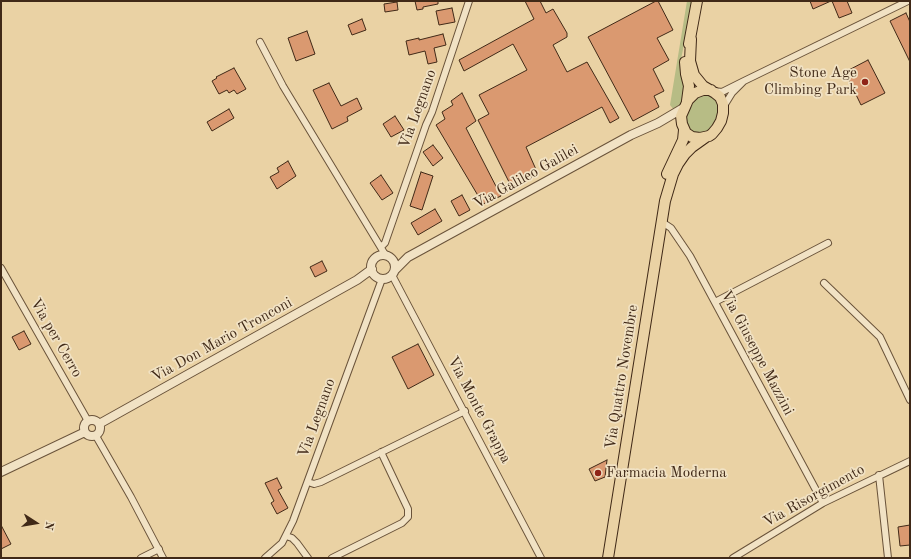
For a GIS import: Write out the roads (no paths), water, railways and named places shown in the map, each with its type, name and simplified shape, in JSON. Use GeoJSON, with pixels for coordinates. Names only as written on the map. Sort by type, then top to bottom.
{"type":"FeatureCollection","features":[{"type":"Feature","properties":{"kind":"main road"},"geometry":{"type":"LineString","coordinates":[[685,107],[689,92],[686,60],[698,1]]}},
{"type":"Feature","properties":{"kind":"main road"},"geometry":{"type":"LineString","coordinates":[[691,39],[690,61],[694,75],[699,82],[720,97],[723,104],[723,113],[717,128],[712,134],[706,138],[692,137],[684,129],[681,116],[688,100],[695,93],[703,90],[711,91]]}},
{"type":"Feature","properties":{"kind":"main road","name":"Via Quattro Novembre"},"geometry":{"type":"LineString","coordinates":[[665,200],[664,188],[667,171],[683,140],[684,129]]}},
{"type":"Feature","properties":{"kind":"main road","name":"Via Quattro Novembre"},"geometry":{"type":"LineString","coordinates":[[608,558],[665,200],[673,174],[682,159],[696,143],[706,138]]}},
{"type":"Feature","properties":{"kind":"street","name":"Via Legnano"},"geometry":{"type":"LineString","coordinates":[[381,247],[385,243],[426,125],[432,112],[469,1]]}},
{"type":"Feature","properties":{"kind":"street"},"geometry":{"type":"LineString","coordinates":[[711,91],[722,92],[908,1]]}},
{"type":"Feature","properties":{"kind":"street"},"geometry":{"type":"LineString","coordinates":[[260,42],[283,86],[381,247],[394,262],[394,272],[388,278],[379,278],[372,269],[375,258],[382,255],[389,257]]}},
{"type":"Feature","properties":{"kind":"street"},"geometry":{"type":"LineString","coordinates":[[723,108],[732,93],[744,80]]}},
{"type":"Feature","properties":{"kind":"street","name":"Via Galileo Galilei"},"geometry":{"type":"LineString","coordinates":[[394,272],[408,257],[631,135],[658,123],[685,107]]}},
{"type":"Feature","properties":{"kind":"street","name":"Via Galileo Galilei"},"geometry":{"type":"LineString","coordinates":[[658,123],[674,121],[678,122],[684,129]]}},
{"type":"Feature","properties":{"kind":"street","name":"Via Giuseppe Mazzini"},"geometry":{"type":"LineString","coordinates":[[662,222],[671,228],[683,244],[823,503]]}},
{"type":"Feature","properties":{"kind":"street"},"geometry":{"type":"LineString","coordinates":[[715,302],[828,243]]}},
{"type":"Feature","properties":{"kind":"street","name":"Via Galileo Galilei"},"geometry":{"type":"LineString","coordinates":[[389,257],[408,257]]}},
{"type":"Feature","properties":{"kind":"street","name":"Via per Cerro"},"geometry":{"type":"LineString","coordinates":[[1,268],[88,421]]}},
{"type":"Feature","properties":{"kind":"street","name":"Via Don Mario Tronconi"},"geometry":{"type":"LineString","coordinates":[[99,424],[357,280],[372,269]]}},
{"type":"Feature","properties":{"kind":"street","name":"Via Monte Grappa"},"geometry":{"type":"LineString","coordinates":[[394,272],[541,558]]}},
{"type":"Feature","properties":{"kind":"street","name":"Via Legnano"},"geometry":{"type":"LineString","coordinates":[[265,558],[279,546],[286,536],[308,482],[379,278]]}},
{"type":"Feature","properties":{"kind":"street","name":"Via Don Mario Tronconi"},"geometry":{"type":"LineString","coordinates":[[357,280],[379,278]]}},
{"type":"Feature","properties":{"kind":"street"},"geometry":{"type":"LineString","coordinates":[[824,283],[880,337],[910,400]]}},
{"type":"Feature","properties":{"kind":"street"},"geometry":{"type":"LineString","coordinates":[[308,482],[314,484],[321,482],[465,412]]}},
{"type":"Feature","properties":{"kind":"street"},"geometry":{"type":"LineString","coordinates":[[96,420],[99,424],[100,431],[96,436],[91,437],[85,432],[84,427],[88,421],[96,420]]}},
{"type":"Feature","properties":{"kind":"street"},"geometry":{"type":"LineString","coordinates":[[1,472],[85,432]]}},
{"type":"Feature","properties":{"kind":"street"},"geometry":{"type":"LineString","coordinates":[[96,436],[131,497],[163,558]]}},
{"type":"Feature","properties":{"kind":"street"},"geometry":{"type":"LineString","coordinates":[[332,558],[402,523],[408,517],[408,509],[381,452]]}},
{"type":"Feature","properties":{"kind":"street","name":"Via Risorgimento"},"geometry":{"type":"LineString","coordinates":[[733,558],[823,503],[910,461]]}},
{"type":"Feature","properties":{"kind":"street"},"geometry":{"type":"LineString","coordinates":[[879,475],[888,558]]}},
{"type":"Feature","properties":{"kind":"street"},"geometry":{"type":"LineString","coordinates":[[286,536],[292,538],[308,558]]}},
{"type":"Feature","properties":{"kind":"street"},"geometry":{"type":"LineString","coordinates":[[141,558],[159,549]]}},
{"type":"Feature","properties":{"kind":"place","name":"Stone Age Climbing Park"},"geometry":{"type":"Point","coordinates":[865,82]}},
{"type":"Feature","properties":{"kind":"place","name":"Farmacia Moderna"},"geometry":{"type":"Point","coordinates":[598,473]}}]}
